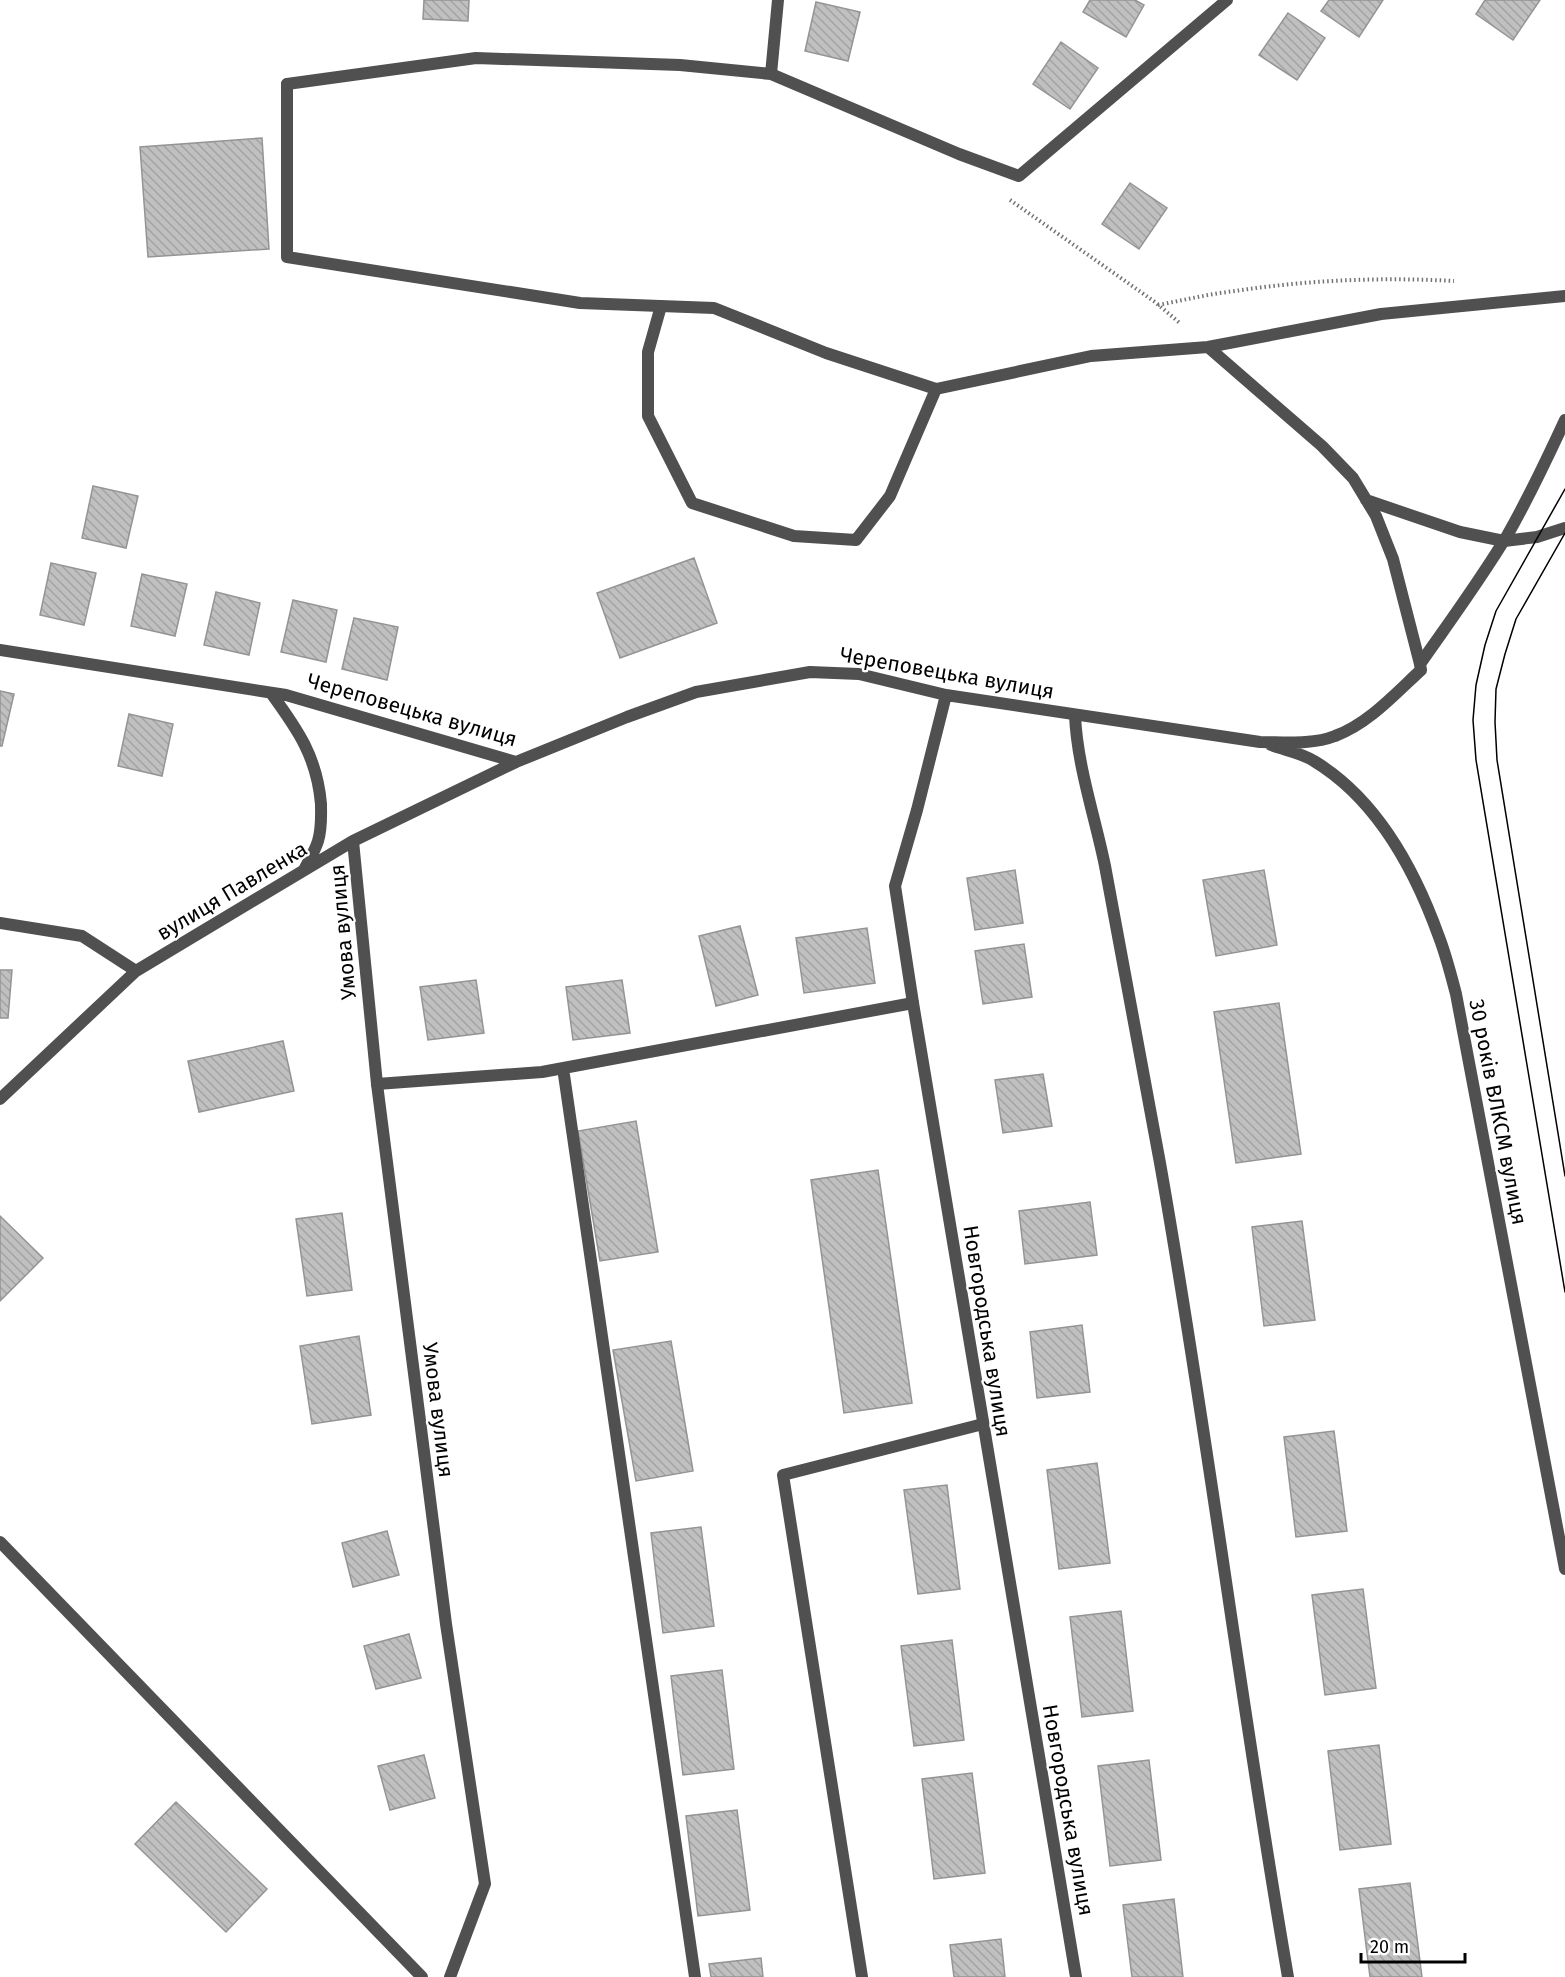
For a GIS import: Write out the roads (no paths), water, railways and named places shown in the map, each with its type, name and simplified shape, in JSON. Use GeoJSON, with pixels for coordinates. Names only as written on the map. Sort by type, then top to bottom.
{"type":"FeatureCollection","features":[{"type":"Feature","properties":{"kind":"street"},"geometry":{"type":"LineString","coordinates":[[771,74],[778,0]]}},
{"type":"Feature","properties":{"kind":"street"},"geometry":{"type":"LineString","coordinates":[[1227,0],[1019,176],[959,154],[771,74],[680,65],[476,58],[286,84],[287,257],[580,303],[714,308],[826,353],[936,389],[1091,356],[1208,347],[1381,314],[1565,296]]}},
{"type":"Feature","properties":{"kind":"street"},"geometry":{"type":"LineString","coordinates":[[661,306],[648,352],[648,416],[692,503],[794,536],[856,540],[890,496],[936,389]]}},
{"type":"Feature","properties":{"kind":"street"},"geometry":{"type":"LineString","coordinates":[[1208,347],[1322,446],[1353,478],[1376,516],[1393,559],[1421,667]]}},
{"type":"Feature","properties":{"kind":"street"},"geometry":{"type":"LineString","coordinates":[[1421,667],[1504,541],[1536,483],[1565,420]]}},
{"type":"Feature","properties":{"kind":"street"},"geometry":{"type":"LineString","coordinates":[[1366,500],[1460,532],[1504,541],[1538,537],[1565,528]]}},
{"type":"Feature","properties":{"kind":"street","name":"Череповецька вулиця"},"geometry":{"type":"LineString","coordinates":[[0,650],[286,695],[516,762],[696,692],[810,672],[859,674],[946,695],[1260,742],[1304,742],[1334,737],[1361,722],[1421,667]]}},
{"type":"Feature","properties":{"kind":"street"},"geometry":{"type":"LineString","coordinates":[[271,693],[294,725],[310,754],[319,788],[322,822],[318,840],[304,871]]}},
{"type":"Feature","properties":{"kind":"street","name":"Новгородська вулиця"},"geometry":{"type":"LineString","coordinates":[[946,695],[896,886],[913,1003],[1076,1977]]}},
{"type":"Feature","properties":{"kind":"street"},"geometry":{"type":"LineString","coordinates":[[1076,715],[1076,737],[1131,998],[1180,1279],[1267,1860],[1288,1977]]}},
{"type":"Feature","properties":{"kind":"street","name":"30 років ВЛКСМ вулиця"},"geometry":{"type":"LineString","coordinates":[[1260,742],[1312,759],[1344,782],[1367,807],[1395,844],[1418,887],[1440,938],[1456,994],[1565,1569]]}},
{"type":"Feature","properties":{"kind":"street","name":"вулиця Павленка"},"geometry":{"type":"LineString","coordinates":[[0,1099],[136,971],[353,842],[516,762]]}},
{"type":"Feature","properties":{"kind":"street","name":"Умова вулиця"},"geometry":{"type":"LineString","coordinates":[[353,842],[377,1084],[443,1602],[485,1884],[450,1977]]}},
{"type":"Feature","properties":{"kind":"street"},"geometry":{"type":"LineString","coordinates":[[0,923],[82,936],[136,971]]}},
{"type":"Feature","properties":{"kind":"street"},"geometry":{"type":"LineString","coordinates":[[377,1084],[542,1072],[913,1003]]}},
{"type":"Feature","properties":{"kind":"street"},"geometry":{"type":"LineString","coordinates":[[563,1068],[695,1977]]}},
{"type":"Feature","properties":{"kind":"street"},"geometry":{"type":"LineString","coordinates":[[862,1977],[783,1475],[984,1424]]}},
{"type":"Feature","properties":{"kind":"street"},"geometry":{"type":"LineString","coordinates":[[0,1542],[422,1977]]}},
{"type":"Feature","properties":{"kind":"tram line"},"geometry":{"type":"LineString","coordinates":[[1565,489],[1496,611],[1476,685],[1473,720],[1476,760],[1565,1292]]}},
{"type":"Feature","properties":{"kind":"tram line"},"geometry":{"type":"LineString","coordinates":[[1565,533],[1516,619],[1496,689],[1495,722],[1497,760],[1565,1176]]}}]}
